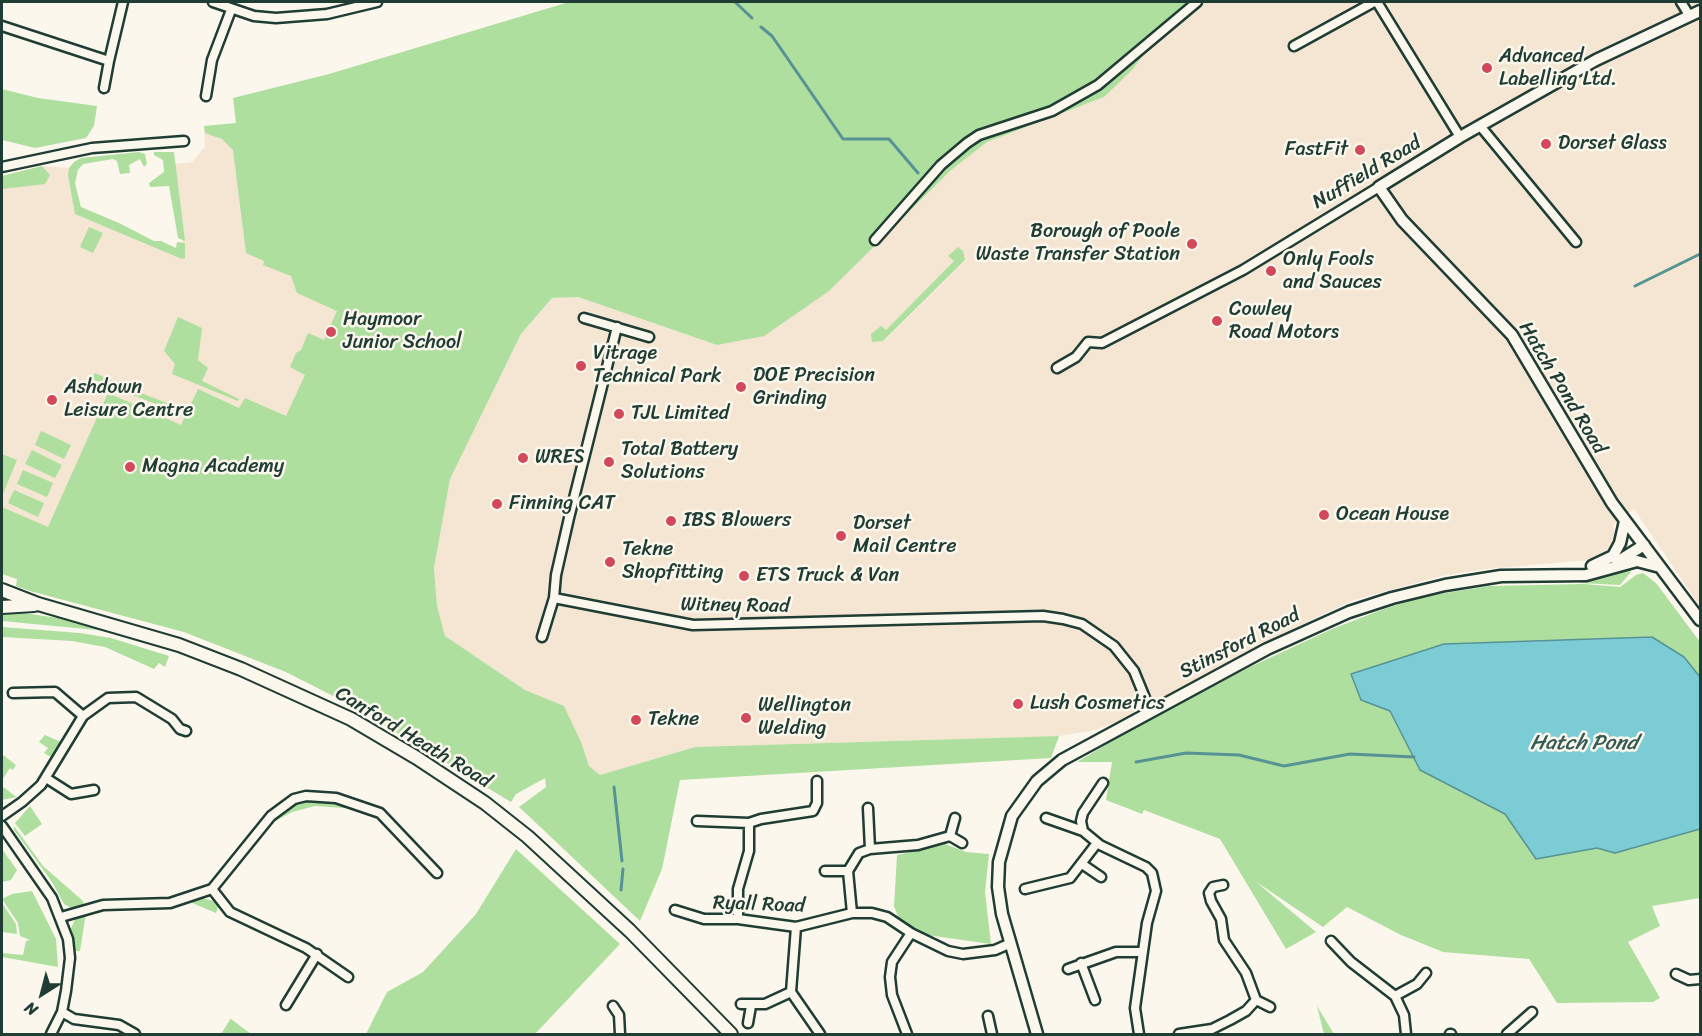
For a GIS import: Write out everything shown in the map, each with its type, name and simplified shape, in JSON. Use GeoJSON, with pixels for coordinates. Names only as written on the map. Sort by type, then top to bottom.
{"type":"FeatureCollection","features":[{"type":"Feature","properties":{"kind":"main road","name":"Canford Heath Road"},"geometry":{"type":"LineString","coordinates":[[2,590],[38,604],[178,645],[242,669],[351,719],[417,758],[485,803],[528,837],[630,931],[731,1035]]}},
{"type":"Feature","properties":{"kind":"main road","name":"Canford Heath Road"},"geometry":{"type":"LineString","coordinates":[[2,607],[38,604]]}},
{"type":"Feature","properties":{"kind":"street"},"geometry":{"type":"LineString","coordinates":[[104,88],[108,61],[123,2]]}},
{"type":"Feature","properties":{"kind":"street"},"geometry":{"type":"LineString","coordinates":[[213,2],[254,16],[302,17],[377,2]]}},
{"type":"Feature","properties":{"kind":"street"},"geometry":{"type":"LineString","coordinates":[[876,240],[941,165],[967,143],[979,135],[1052,111],[1098,85],[1197,2]]}},
{"type":"Feature","properties":{"kind":"street"},"geometry":{"type":"LineString","coordinates":[[1294,46],[1375,2],[1460,137]]}},
{"type":"Feature","properties":{"kind":"street"},"geometry":{"type":"LineString","coordinates":[[1681,2],[1689,15]]}},
{"type":"Feature","properties":{"kind":"street"},"geometry":{"type":"LineString","coordinates":[[206,96],[212,60],[231,10]]}},
{"type":"Feature","properties":{"kind":"street","name":"Nuffield Road"},"geometry":{"type":"LineString","coordinates":[[1057,368],[1076,357],[1088,342],[1102,343],[1243,270],[1460,137],[1596,60],[1701,11]]}},
{"type":"Feature","properties":{"kind":"street"},"geometry":{"type":"LineString","coordinates":[[2,26],[108,61]]}},
{"type":"Feature","properties":{"kind":"street"},"geometry":{"type":"LineString","coordinates":[[197,80],[208,81]]}},
{"type":"Feature","properties":{"kind":"street"},"geometry":{"type":"LineString","coordinates":[[1481,127],[1576,242]]}},
{"type":"Feature","properties":{"kind":"street"},"geometry":{"type":"LineString","coordinates":[[2,166],[92,148],[184,141]]}},
{"type":"Feature","properties":{"kind":"street","name":"Hatch Pond Road"},"geometry":{"type":"LineString","coordinates":[[1379,187],[1402,220],[1512,335],[1540,379],[1586,461],[1625,521],[1701,620]]}},
{"type":"Feature","properties":{"kind":"street"},"geometry":{"type":"LineString","coordinates":[[584,318],[649,337]]}},
{"type":"Feature","properties":{"kind":"street"},"geometry":{"type":"LineString","coordinates":[[542,637],[554,598],[556,575],[569,518],[616,327]]}},
{"type":"Feature","properties":{"kind":"street"},"geometry":{"type":"LineString","coordinates":[[1542,575],[1599,565],[1613,556],[1620,543],[1625,521]]}},
{"type":"Feature","properties":{"kind":"street","name":"Stinsford Road"},"geometry":{"type":"LineString","coordinates":[[1601,572],[1644,545]]}},
{"type":"Feature","properties":{"kind":"street","name":"Stinsford Road"},"geometry":{"type":"LineString","coordinates":[[1037,1035],[1002,914],[998,887],[999,862],[1011,816],[1048,770],[1083,747],[1150,710],[1267,649],[1349,612],[1445,585],[1501,576],[1586,575],[1637,561],[1660,567]]}},
{"type":"Feature","properties":{"kind":"street","name":"Witney Road"},"geometry":{"type":"LineString","coordinates":[[554,598],[693,625],[1043,616],[1063,619],[1082,624],[1114,646],[1134,671],[1150,710]]}},
{"type":"Feature","properties":{"kind":"street"},"geometry":{"type":"LineString","coordinates":[[13,693],[55,692],[83,716]]}},
{"type":"Feature","properties":{"kind":"street"},"geometry":{"type":"LineString","coordinates":[[2,816],[22,802],[46,777],[83,716],[108,698],[136,697],[172,719],[180,729],[186,731]]}},
{"type":"Feature","properties":{"kind":"street"},"geometry":{"type":"LineString","coordinates":[[46,777],[71,794],[94,790]]}},
{"type":"Feature","properties":{"kind":"street"},"geometry":{"type":"LineString","coordinates":[[697,822],[749,823],[760,819],[813,811],[817,803],[817,780]]}},
{"type":"Feature","properties":{"kind":"street"},"geometry":{"type":"LineString","coordinates":[[1083,831],[1081,821],[1083,813],[1103,783]]}},
{"type":"Feature","properties":{"kind":"street"},"geometry":{"type":"LineString","coordinates":[[61,917],[103,905],[170,903],[212,889],[271,816],[294,799],[306,796],[336,798],[380,813],[437,873]]}},
{"type":"Feature","properties":{"kind":"street"},"geometry":{"type":"LineString","coordinates":[[868,808],[870,849]]}},
{"type":"Feature","properties":{"kind":"street"},"geometry":{"type":"LineString","coordinates":[[1046,818],[1083,831],[1097,843],[1146,867],[1156,881],[1142,952],[1135,1008],[1139,1035]]}},
{"type":"Feature","properties":{"kind":"street"},"geometry":{"type":"LineString","coordinates":[[950,836],[955,819]]}},
{"type":"Feature","properties":{"kind":"street"},"geometry":{"type":"LineString","coordinates":[[738,919],[738,889],[750,851],[749,823]]}},
{"type":"Feature","properties":{"kind":"street"},"geometry":{"type":"LineString","coordinates":[[2,826],[52,898],[61,917],[70,958],[62,1012],[51,1035]]}},
{"type":"Feature","properties":{"kind":"street"},"geometry":{"type":"LineString","coordinates":[[852,913],[848,871],[859,853],[870,849],[918,845],[950,836],[962,843]]}},
{"type":"Feature","properties":{"kind":"street"},"geometry":{"type":"LineString","coordinates":[[1026,889],[1070,878],[1097,843]]}},
{"type":"Feature","properties":{"kind":"street"},"geometry":{"type":"LineString","coordinates":[[1082,864],[1101,877]]}},
{"type":"Feature","properties":{"kind":"street"},"geometry":{"type":"LineString","coordinates":[[825,871],[848,871]]}},
{"type":"Feature","properties":{"kind":"street"},"geometry":{"type":"LineString","coordinates":[[1223,885],[1214,887],[1209,893],[1221,919],[1224,940],[1246,973],[1256,1000],[1270,1007]]}},
{"type":"Feature","properties":{"kind":"street"},"geometry":{"type":"LineString","coordinates":[[212,889],[230,912],[317,954],[348,977]]}},
{"type":"Feature","properties":{"kind":"street","name":"Ryall Road"},"geometry":{"type":"LineString","coordinates":[[675,910],[704,920],[738,919],[796,927],[852,913],[872,913],[887,917],[911,933],[948,951],[963,954],[995,950],[1011,943]]}},
{"type":"Feature","properties":{"kind":"street"},"geometry":{"type":"LineString","coordinates":[[796,927],[791,992],[820,1035]]}},
{"type":"Feature","properties":{"kind":"street"},"geometry":{"type":"LineString","coordinates":[[907,1035],[892,995],[890,977],[892,962],[911,933]]}},
{"type":"Feature","properties":{"kind":"street"},"geometry":{"type":"LineString","coordinates":[[1331,941],[1351,963],[1395,996],[1404,1015],[1406,1035]]}},
{"type":"Feature","properties":{"kind":"street"},"geometry":{"type":"LineString","coordinates":[[1068,969],[1116,952],[1142,952]]}},
{"type":"Feature","properties":{"kind":"street"},"geometry":{"type":"LineString","coordinates":[[286,1005],[317,954]]}},
{"type":"Feature","properties":{"kind":"street"},"geometry":{"type":"LineString","coordinates":[[1081,963],[1095,1000]]}},
{"type":"Feature","properties":{"kind":"street"},"geometry":{"type":"LineString","coordinates":[[1395,996],[1417,984],[1426,973]]}},
{"type":"Feature","properties":{"kind":"street"},"geometry":{"type":"LineString","coordinates":[[1676,974],[1689,980],[1701,979]]}},
{"type":"Feature","properties":{"kind":"street"},"geometry":{"type":"LineString","coordinates":[[741,1004],[751,1006],[771,1002],[791,992]]}},
{"type":"Feature","properties":{"kind":"street"},"geometry":{"type":"LineString","coordinates":[[1179,1035],[1212,1029],[1246,1011],[1256,1000]]}},
{"type":"Feature","properties":{"kind":"street"},"geometry":{"type":"LineString","coordinates":[[613,1006],[619,1015],[620,1035]]}},
{"type":"Feature","properties":{"kind":"street"},"geometry":{"type":"LineString","coordinates":[[748,1023],[751,1006]]}},
{"type":"Feature","properties":{"kind":"street"},"geometry":{"type":"LineString","coordinates":[[62,1012],[74,1018],[119,1025],[135,1035]]}},
{"type":"Feature","properties":{"kind":"street"},"geometry":{"type":"LineString","coordinates":[[1507,1035],[1532,1012]]}},
{"type":"Feature","properties":{"kind":"street"},"geometry":{"type":"LineString","coordinates":[[988,1016],[992,1035]]}},
{"type":"Feature","properties":{"kind":"shaded area"},"geometry":{"type":"Polygon","coordinates":[[[1200,2],[1700,2],[1700,607],[1634,509],[1613,525],[1615,533],[1609,549],[1591,560],[1485,569],[1442,576],[1354,600],[1260,644],[1117,722],[1095,730],[1059,736],[695,747],[600,775],[589,766],[581,742],[563,706],[525,690],[445,636],[437,606],[434,568],[450,479],[521,334],[552,298],[578,297],[717,345],[987,142],[1104,97],[1158,34],[1200,2]],[[949,256],[954,261],[886,330],[881,326],[883,342],[965,261],[949,256]]]}},
{"type":"Feature","properties":{"kind":"shaded area"},"geometry":{"type":"Polygon","coordinates":[[[204,126],[555,257],[398,580],[545,778],[516,794],[511,802],[351,705],[286,672],[184,632],[30,591],[16,586],[17,579],[2,574],[2,176],[42,166],[69,168],[74,209],[184,257],[174,164],[192,162],[205,147],[204,126]]]}},
{"type":"Feature","properties":{"kind":"green space"},"geometry":{"type":"Polygon","coordinates":[[[569,2],[1197,2],[1158,34],[1133,69],[1104,97],[987,142],[951,170],[829,291],[764,336],[717,345],[578,297],[552,298],[521,334],[450,479],[434,568],[437,606],[445,636],[525,690],[564,706],[581,742],[589,766],[600,775],[695,747],[1059,736],[1051,758],[680,780],[662,869],[640,921],[519,807],[546,787],[545,778],[516,794],[511,802],[351,705],[286,672],[184,632],[30,591],[16,586],[17,579],[2,574],[2,507],[48,527],[108,393],[181,425],[198,389],[239,408],[245,398],[286,416],[305,375],[290,367],[296,353],[301,350],[308,333],[324,340],[337,311],[297,293],[291,276],[263,265],[264,261],[246,253],[233,150],[222,139],[205,133],[204,126],[236,123],[233,98],[329,74],[569,2]]]}},
{"type":"Feature","properties":{"kind":"green space"},"geometry":{"type":"Polygon","coordinates":[[[2,89],[38,98],[97,106],[94,126],[86,138],[35,148],[2,140],[2,89]]]}},
{"type":"Feature","properties":{"kind":"green space"},"geometry":{"type":"Polygon","coordinates":[[[139,152],[145,154],[147,164],[144,167],[140,159],[129,165],[130,173],[120,174],[117,161],[113,159],[83,164],[78,170],[75,183],[81,207],[154,241],[161,241],[176,248],[177,242],[185,243],[185,258],[182,259],[75,214],[68,175],[69,168],[74,162],[81,158],[139,152]]]}},
{"type":"Feature","properties":{"kind":"green space"},"geometry":{"type":"Polygon","coordinates":[[[154,152],[174,152],[185,241],[178,238],[169,186],[150,187],[149,183],[164,172],[163,160],[154,155],[154,152]]]}},
{"type":"Feature","properties":{"kind":"green space"},"geometry":{"type":"Polygon","coordinates":[[[42,166],[50,175],[45,184],[2,189],[2,176],[42,166]]]}},
{"type":"Feature","properties":{"kind":"green space"},"geometry":{"type":"Polygon","coordinates":[[[89,227],[103,233],[93,253],[80,247],[89,227]]]}},
{"type":"Feature","properties":{"kind":"green space"},"geometry":{"type":"Polygon","coordinates":[[[958,247],[963,251],[965,260],[883,341],[872,342],[871,334],[881,326],[886,330],[954,261],[948,256],[958,247]]]}},
{"type":"Feature","properties":{"kind":"green space"},"geometry":{"type":"Polygon","coordinates":[[[178,317],[202,328],[198,360],[208,368],[202,381],[239,399],[238,401],[172,374],[175,364],[164,351],[178,317]]]}},
{"type":"Feature","properties":{"kind":"green space"},"geometry":{"type":"Polygon","coordinates":[[[95,373],[183,409],[181,414],[92,379],[95,373]]]}},
{"type":"Feature","properties":{"kind":"green space"},"geometry":{"type":"Polygon","coordinates":[[[41,431],[71,445],[64,459],[35,445],[41,431]]]}},
{"type":"Feature","properties":{"kind":"green space"},"geometry":{"type":"Polygon","coordinates":[[[32,450],[62,465],[55,478],[25,464],[32,450]]]}},
{"type":"Feature","properties":{"kind":"green space"},"geometry":{"type":"Polygon","coordinates":[[[2,454],[17,460],[2,496],[2,454]]]}},
{"type":"Feature","properties":{"kind":"green space"},"geometry":{"type":"Polygon","coordinates":[[[23,470],[53,483],[47,497],[17,484],[23,470]]]}},
{"type":"Feature","properties":{"kind":"green space"},"geometry":{"type":"Polygon","coordinates":[[[14,490],[44,503],[38,517],[8,503],[14,490]]]}},
{"type":"Feature","properties":{"kind":"green space"},"geometry":{"type":"Polygon","coordinates":[[[1630,569],[1631,572],[1620,585],[1580,583],[1579,580],[1630,569]]]}},
{"type":"Feature","properties":{"kind":"green space"},"geometry":{"type":"Polygon","coordinates":[[[1643,573],[1656,583],[1700,642],[1700,898],[1652,906],[1660,926],[1628,942],[1660,998],[1653,1002],[1557,1003],[1529,959],[1443,952],[1401,935],[1347,907],[1323,927],[1255,881],[1316,932],[1286,949],[1220,839],[1144,810],[1142,814],[1106,800],[1112,762],[1077,762],[1132,729],[1250,667],[1332,629],[1384,609],[1421,597],[1489,586],[1584,584],[1620,587],[1636,575],[1643,573]]]}},
{"type":"Feature","properties":{"kind":"green space"},"geometry":{"type":"Polygon","coordinates":[[[2,610],[58,618],[107,631],[2,621],[2,610]]]}},
{"type":"Feature","properties":{"kind":"green space"},"geometry":{"type":"Polygon","coordinates":[[[2,627],[80,633],[111,638],[169,656],[165,667],[159,663],[154,669],[105,647],[72,641],[2,637],[2,627]]]}},
{"type":"Feature","properties":{"kind":"green space"},"geometry":{"type":"Polygon","coordinates":[[[45,735],[61,742],[51,757],[44,753],[48,748],[39,742],[45,735]]]}},
{"type":"Feature","properties":{"kind":"green space"},"geometry":{"type":"Polygon","coordinates":[[[3,755],[16,765],[13,770],[10,768],[2,780],[3,755]]]}},
{"type":"Feature","properties":{"kind":"green space"},"geometry":{"type":"Polygon","coordinates":[[[2,786],[15,796],[17,797],[2,800],[2,786]]]}},
{"type":"Feature","properties":{"kind":"green space"},"geometry":{"type":"Polygon","coordinates":[[[310,799],[325,800],[358,809],[315,806],[292,812],[272,823],[291,805],[310,799]]]}},
{"type":"Feature","properties":{"kind":"green space"},"geometry":{"type":"Polygon","coordinates":[[[30,806],[42,824],[25,836],[15,823],[30,806]]]}},
{"type":"Feature","properties":{"kind":"green space"},"geometry":{"type":"Polygon","coordinates":[[[14,826],[43,866],[83,901],[84,905],[71,908],[64,904],[52,882],[14,830],[14,826]]]}},
{"type":"Feature","properties":{"kind":"green space"},"geometry":{"type":"Polygon","coordinates":[[[945,844],[966,852],[989,854],[985,892],[991,944],[927,935],[900,922],[894,906],[897,855],[945,844]]]}},
{"type":"Feature","properties":{"kind":"green space"},"geometry":{"type":"Polygon","coordinates":[[[2,849],[17,870],[11,880],[2,882],[2,849]]]}},
{"type":"Feature","properties":{"kind":"green space"},"geometry":{"type":"Polygon","coordinates":[[[516,849],[620,944],[535,1034],[366,1034],[387,992],[423,972],[476,914],[516,849]]]}},
{"type":"Feature","properties":{"kind":"green space"},"geometry":{"type":"Polygon","coordinates":[[[32,891],[56,939],[58,967],[2,957],[2,953],[23,955],[26,941],[30,940],[20,936],[18,923],[2,899],[12,894],[32,891]]]}},
{"type":"Feature","properties":{"kind":"green space"},"geometry":{"type":"Polygon","coordinates":[[[201,898],[214,901],[218,907],[216,913],[190,902],[201,898]]]}},
{"type":"Feature","properties":{"kind":"green space"},"geometry":{"type":"Polygon","coordinates":[[[2,903],[16,924],[17,934],[2,932],[2,903]]]}},
{"type":"Feature","properties":{"kind":"green space"},"geometry":{"type":"Polygon","coordinates":[[[86,913],[80,951],[74,951],[71,929],[75,919],[86,913]]]}},
{"type":"Feature","properties":{"kind":"green space"},"geometry":{"type":"Polygon","coordinates":[[[1317,1006],[1334,1034],[1324,1034],[1317,1006]]]}},
{"type":"Feature","properties":{"kind":"green space"},"geometry":{"type":"Polygon","coordinates":[[[231,1019],[251,1034],[221,1034],[231,1019]]]}},
{"type":"Feature","properties":{"kind":"water","name":"Hatch Pond"},"geometry":{"type":"Polygon","coordinates":[[[1652,637],[1684,657],[1700,677],[1700,829],[1615,853],[1597,848],[1536,859],[1505,814],[1420,770],[1390,711],[1361,700],[1351,674],[1444,644],[1652,637]]]}},
{"type":"Feature","properties":{"kind":"waterway"},"geometry":{"type":"LineString","coordinates":[[735,2],[752,18]]}},
{"type":"Feature","properties":{"kind":"waterway"},"geometry":{"type":"LineString","coordinates":[[761,27],[772,36],[843,139],[889,139],[918,173]]}},
{"type":"Feature","properties":{"kind":"waterway"},"geometry":{"type":"LineString","coordinates":[[1635,286],[1700,254]]}},
{"type":"Feature","properties":{"kind":"waterway"},"geometry":{"type":"LineString","coordinates":[[1136,762],[1186,753],[1239,755],[1284,766],[1350,754],[1414,757]]}},
{"type":"Feature","properties":{"kind":"waterway"},"geometry":{"type":"LineString","coordinates":[[614,787],[622,861]]}},
{"type":"Feature","properties":{"kind":"waterway"},"geometry":{"type":"LineString","coordinates":[[621,890],[623,869]]}},
{"type":"Feature","properties":{"kind":"place","name":"Advanced Labelling Ltd."},"geometry":{"type":"Point","coordinates":[1487,68]}},
{"type":"Feature","properties":{"kind":"place","name":"Dorset Glass"},"geometry":{"type":"Point","coordinates":[1546,144]}},
{"type":"Feature","properties":{"kind":"place","name":"FastFit"},"geometry":{"type":"Point","coordinates":[1360,150]}},
{"type":"Feature","properties":{"kind":"place","name":"Borough of Poole Waste Transfer Station"},"geometry":{"type":"Point","coordinates":[1192,244]}},
{"type":"Feature","properties":{"kind":"place","name":"Only Fools and Sauces"},"geometry":{"type":"Point","coordinates":[1271,271]}},
{"type":"Feature","properties":{"kind":"place","name":"Cowley Road Motors"},"geometry":{"type":"Point","coordinates":[1217,321]}},
{"type":"Feature","properties":{"kind":"place","name":"Haymoor Junior School"},"geometry":{"type":"Point","coordinates":[331,332]}},
{"type":"Feature","properties":{"kind":"place","name":"Vitrage Technical Park"},"geometry":{"type":"Point","coordinates":[581,366]}},
{"type":"Feature","properties":{"kind":"place","name":"DOE Precision Grinding"},"geometry":{"type":"Point","coordinates":[741,387]}},
{"type":"Feature","properties":{"kind":"place","name":"Ashdown Leisure Centre"},"geometry":{"type":"Point","coordinates":[52,400]}},
{"type":"Feature","properties":{"kind":"place","name":"TJL Limited"},"geometry":{"type":"Point","coordinates":[619,414]}},
{"type":"Feature","properties":{"kind":"place","name":"WRES"},"geometry":{"type":"Point","coordinates":[523,458]}},
{"type":"Feature","properties":{"kind":"place","name":"Total Battery Solutions"},"geometry":{"type":"Point","coordinates":[609,462]}},
{"type":"Feature","properties":{"kind":"place","name":"Magna Academy"},"geometry":{"type":"Point","coordinates":[130,467]}},
{"type":"Feature","properties":{"kind":"place","name":"Finning CAT"},"geometry":{"type":"Point","coordinates":[497,504]}},
{"type":"Feature","properties":{"kind":"place","name":"Ocean House"},"geometry":{"type":"Point","coordinates":[1324,515]}},
{"type":"Feature","properties":{"kind":"place","name":"IBS Blowers"},"geometry":{"type":"Point","coordinates":[671,521]}},
{"type":"Feature","properties":{"kind":"place","name":"Dorset Mail Centre"},"geometry":{"type":"Point","coordinates":[841,536]}},
{"type":"Feature","properties":{"kind":"place","name":"Tekne Shopfitting"},"geometry":{"type":"Point","coordinates":[610,562]}},
{"type":"Feature","properties":{"kind":"place","name":"ETS Truck & Van"},"geometry":{"type":"Point","coordinates":[744,576]}},
{"type":"Feature","properties":{"kind":"place","name":"Lush Cosmetics"},"geometry":{"type":"Point","coordinates":[1018,704]}},
{"type":"Feature","properties":{"kind":"place","name":"Wellington Welding"},"geometry":{"type":"Point","coordinates":[746,718]}},
{"type":"Feature","properties":{"kind":"place","name":"Tekne"},"geometry":{"type":"Point","coordinates":[636,720]}}]}
